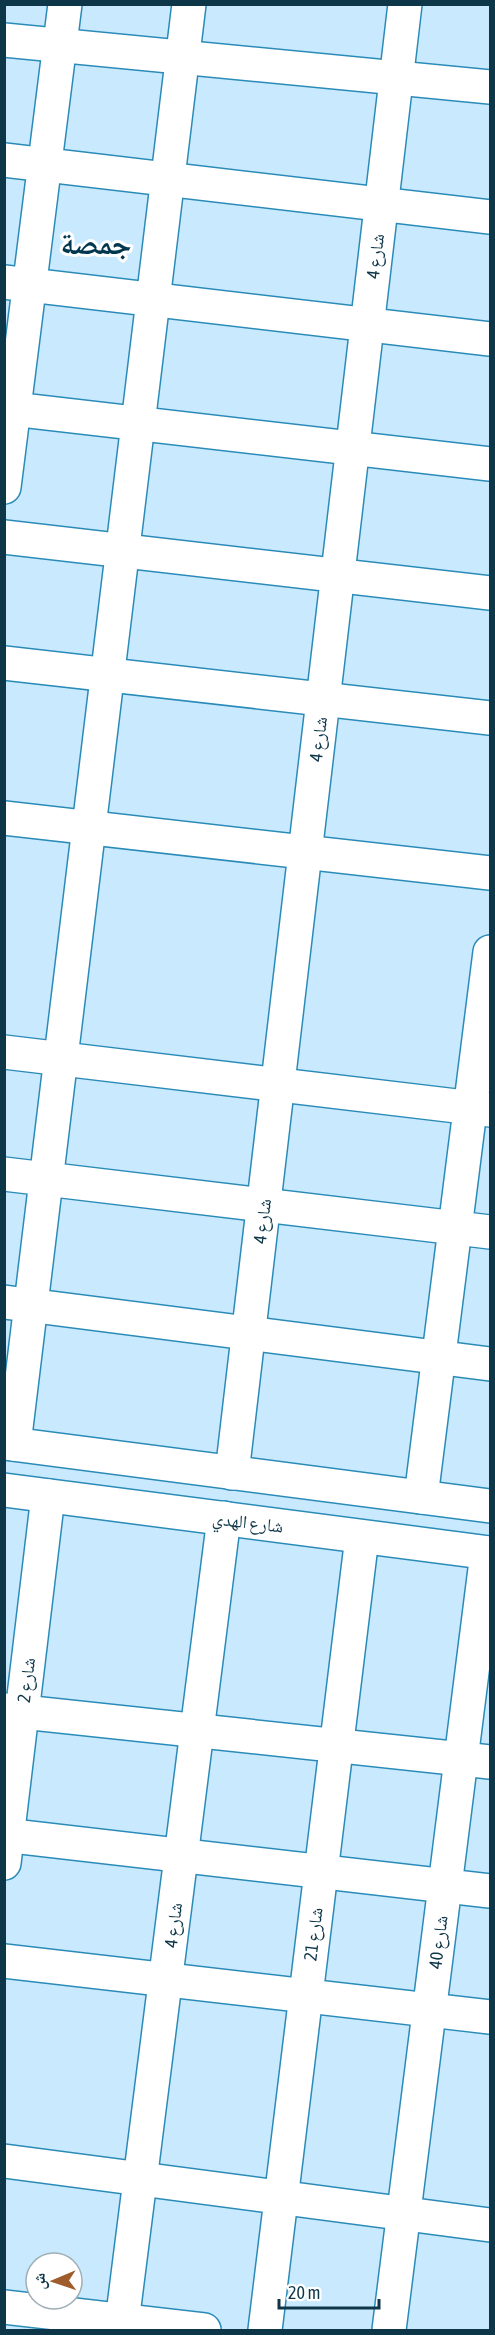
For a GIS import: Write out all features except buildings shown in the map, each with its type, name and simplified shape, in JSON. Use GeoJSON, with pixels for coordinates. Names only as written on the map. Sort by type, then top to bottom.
{"type":"FeatureCollection","features":[{"type":"Feature","properties":{"kind":"street"},"geometry":{"type":"LineString","coordinates":[[4,487],[17,283],[45,165],[65,4]]}},
{"type":"Feature","properties":{"kind":"street"},"geometry":{"type":"LineString","coordinates":[[189,4],[46,1179],[18,1304],[9,1444],[490,1506]]}},
{"type":"Feature","properties":{"kind":"street","name":"شارع 4"},"geometry":{"type":"LineString","coordinates":[[232,1473],[405,4]]}},
{"type":"Feature","properties":{"kind":"street"},"geometry":{"type":"LineString","coordinates":[[4,40],[490,87]]}},
{"type":"Feature","properties":{"kind":"street"},"geometry":{"type":"LineString","coordinates":[[4,160],[490,217]]}},
{"type":"Feature","properties":{"kind":"street"},"geometry":{"type":"LineString","coordinates":[[17,283],[490,339]]}},
{"type":"Feature","properties":{"kind":"street"},"geometry":{"type":"LineString","coordinates":[[9,408],[490,464]]}},
{"type":"Feature","properties":{"kind":"street"},"geometry":{"type":"LineString","coordinates":[[4,537],[490,593]]}},
{"type":"Feature","properties":{"kind":"street"},"geometry":{"type":"LineString","coordinates":[[4,663],[490,718]]}},
{"type":"Feature","properties":{"kind":"street"},"geometry":{"type":"LineString","coordinates":[[4,818],[490,873]]}},
{"type":"Feature","properties":{"kind":"street"},"geometry":{"type":"LineString","coordinates":[[421,1497],[455,1228],[481,1109],[490,952]]}},
{"type":"Feature","properties":{"kind":"street"},"geometry":{"type":"LineString","coordinates":[[4,1052],[481,1109]]}},
{"type":"Feature","properties":{"kind":"street"},"geometry":{"type":"LineString","coordinates":[[4,1174],[490,1232]]}},
{"type":"Feature","properties":{"kind":"street"},"geometry":{"type":"LineString","coordinates":[[18,1304],[490,1364]]}},
{"type":"Feature","properties":{"kind":"street","name":"شارع الهدي"},"geometry":{"type":"LineString","coordinates":[[4,1490],[489,1553]]}},
{"type":"Feature","properties":{"kind":"street","name":"شارع 2"},"geometry":{"type":"LineString","coordinates":[[6,1845],[14,1711],[48,1496]]}},
{"type":"Feature","properties":{"kind":"street","name":"شارع 4"},"geometry":{"type":"LineString","coordinates":[[122,2326],[224,1518]]}},
{"type":"Feature","properties":{"kind":"street","name":"شارع 21"},"geometry":{"type":"LineString","coordinates":[[265,2331],[362,1537]]}},
{"type":"Feature","properties":{"kind":"street","name":"شارع 40"},"geometry":{"type":"LineString","coordinates":[[389,2331],[445,1886],[476,1761],[489,1553]]}},
{"type":"Feature","properties":{"kind":"street"},"geometry":{"type":"LineString","coordinates":[[14,1711],[476,1761]]}},
{"type":"Feature","properties":{"kind":"street"},"geometry":{"type":"LineString","coordinates":[[6,1845],[182,1856],[490,1892]]}},
{"type":"Feature","properties":{"kind":"street"},"geometry":{"type":"LineString","coordinates":[[4,1961],[490,2017]]}},
{"type":"Feature","properties":{"kind":"street"},"geometry":{"type":"LineString","coordinates":[[4,2161],[490,2225]]}},
{"type":"Feature","properties":{"kind":"street"},"geometry":{"type":"LineString","coordinates":[[4,2307],[122,2326],[204,2331]]}},
{"type":"Feature","properties":{"kind":"district","name":"جمصة"},"geometry":{"type":"Point","coordinates":[96,243]}}]}
